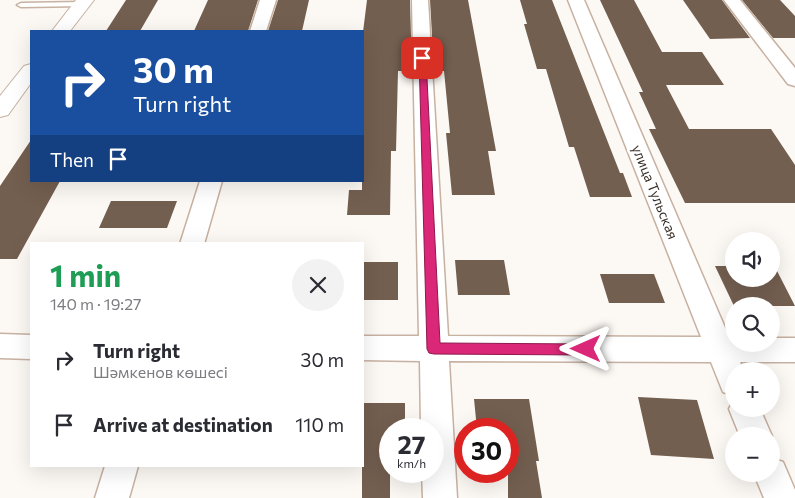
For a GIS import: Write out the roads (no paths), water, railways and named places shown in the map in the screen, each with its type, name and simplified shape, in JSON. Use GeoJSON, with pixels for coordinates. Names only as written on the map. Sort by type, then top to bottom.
{"type":"FeatureCollection","features":[{"type":"Feature","properties":{"kind":"main road"},"geometry":{"type":"LineString","coordinates":[[62,30],[83,2]]}},
{"type":"Feature","properties":{"kind":"main road"},"geometry":{"type":"LineString","coordinates":[[0,110],[30,71]]}},
{"type":"Feature","properties":{"kind":"street"},"geometry":{"type":"LineString","coordinates":[[258,30],[268,0]]}},
{"type":"Feature","properties":{"kind":"street"},"geometry":{"type":"LineString","coordinates":[[420,0],[440,498]]}},
{"type":"Feature","properties":{"kind":"street","name":"улица Тульская"},"geometry":{"type":"LineString","coordinates":[[576,0],[725,362]]}},
{"type":"Feature","properties":{"kind":"street"},"geometry":{"type":"LineString","coordinates":[[732,0],[795,80]]}},
{"type":"Feature","properties":{"kind":"street"},"geometry":{"type":"LineString","coordinates":[[193,242],[212,182]]}},
{"type":"Feature","properties":{"kind":"street"},"geometry":{"type":"LineString","coordinates":[[0,346],[30,346]]}},
{"type":"Feature","properties":{"kind":"street"},"geometry":{"type":"LineString","coordinates":[[364,348],[795,350]]}},
{"type":"Feature","properties":{"kind":"street"},"geometry":{"type":"LineString","coordinates":[[112,498],[122,467]]}},
{"type":"Feature","properties":{"kind":"street"},"geometry":{"type":"LineString","coordinates":[[774,482],[781,498]]}},
{"type":"Feature","properties":{"kind":"lane"},"geometry":{"type":"LineString","coordinates":[[21,5],[83,2]]}}]}
